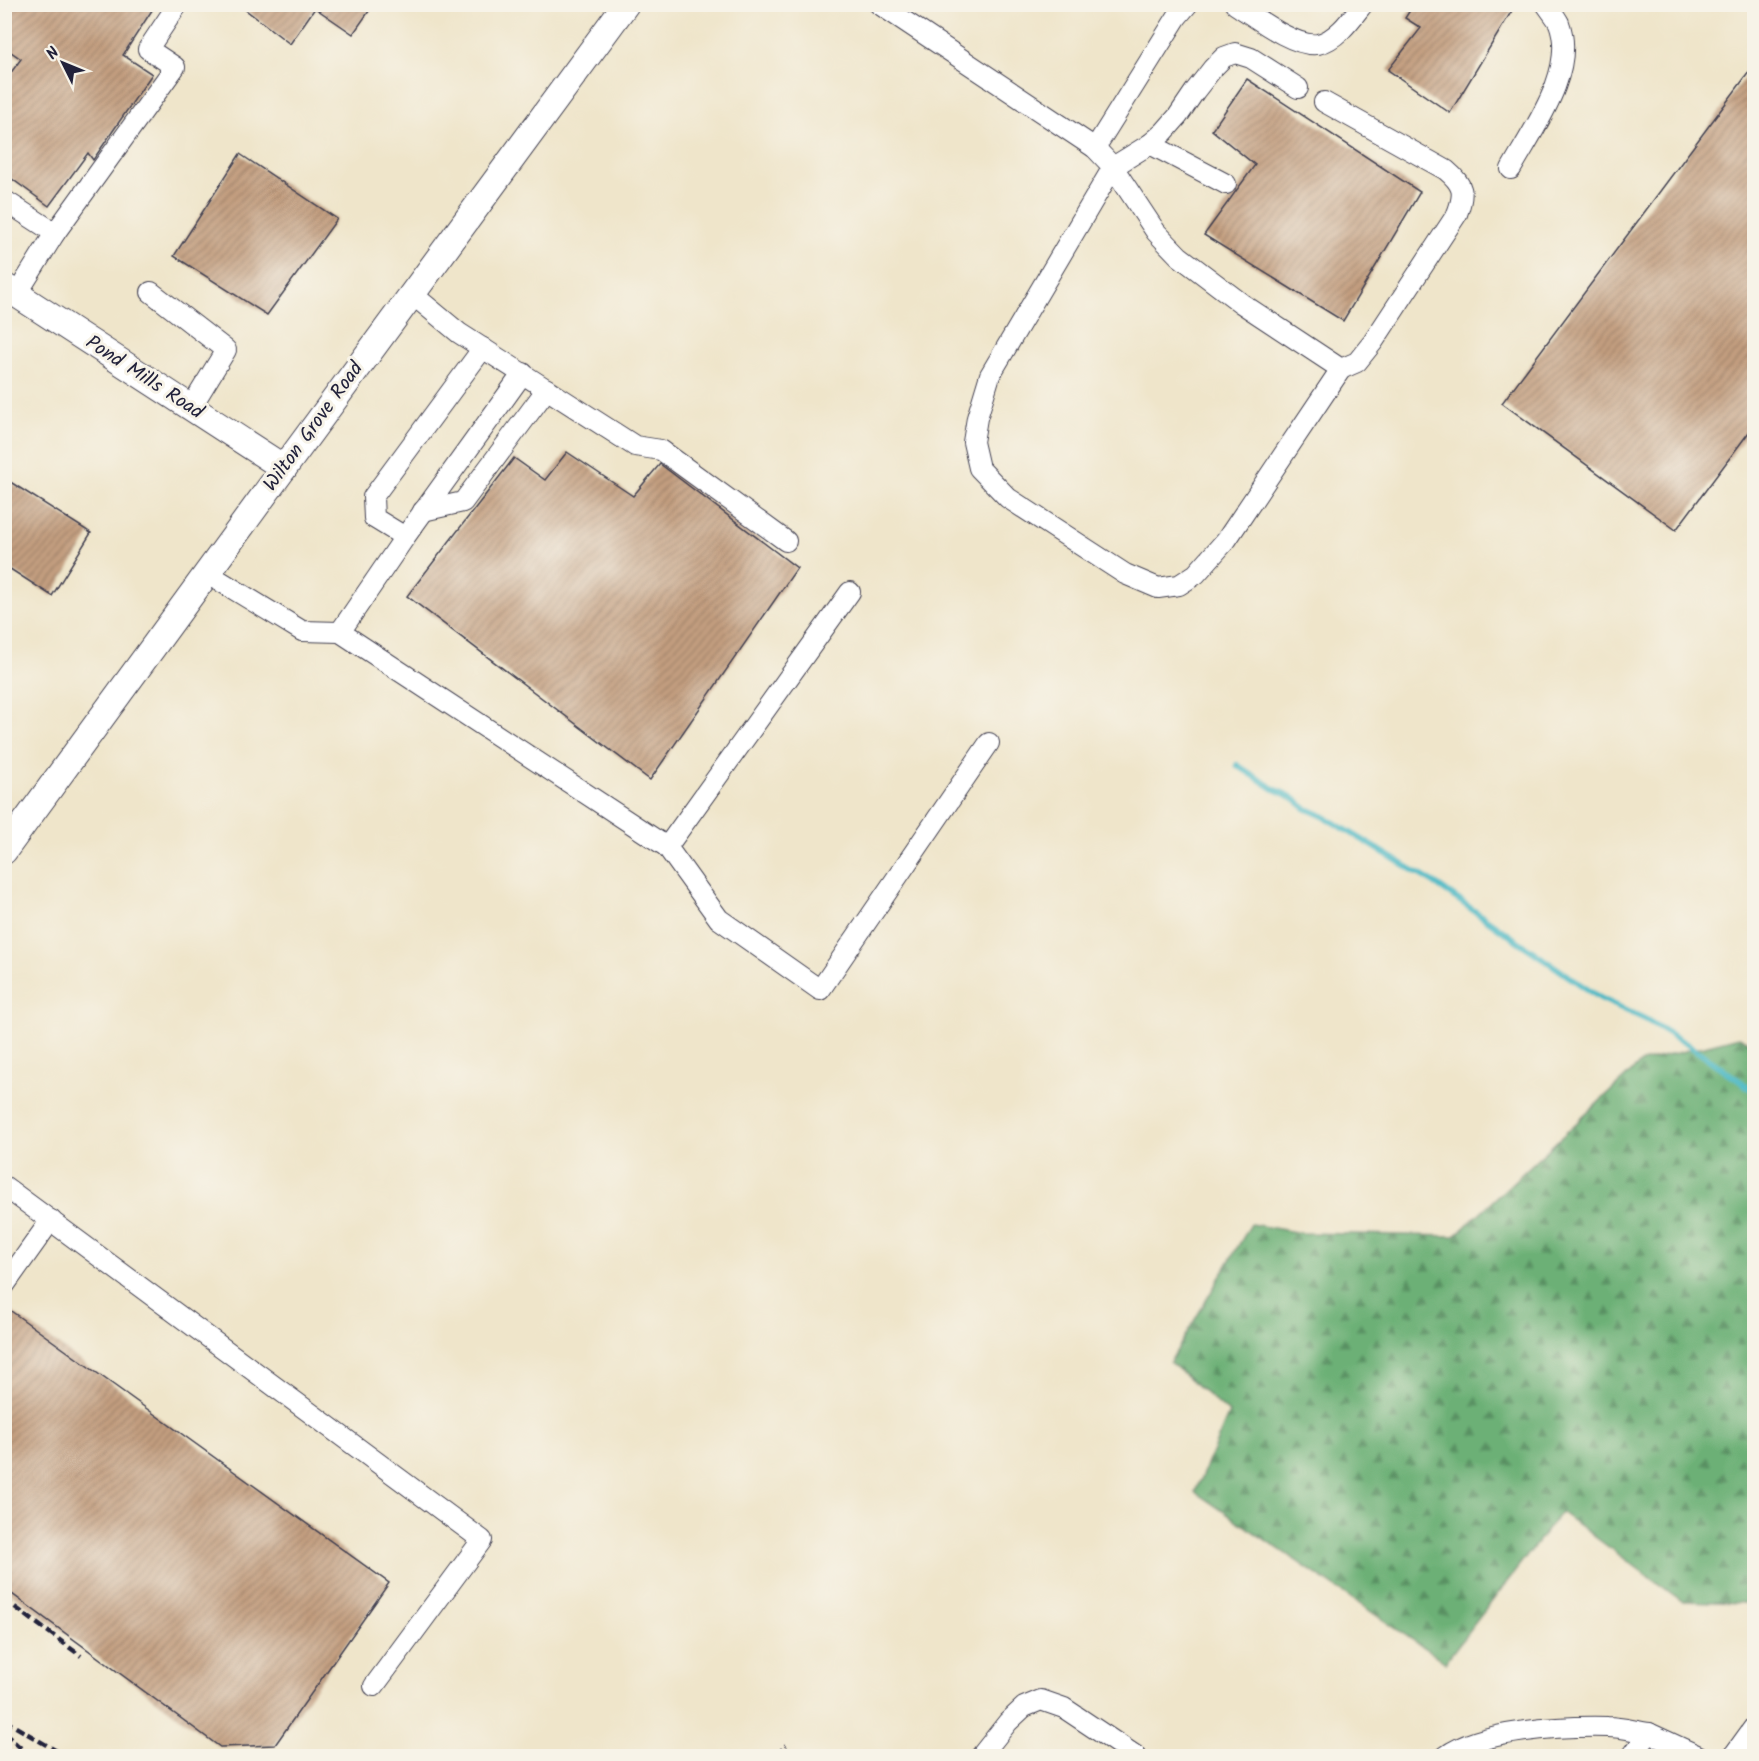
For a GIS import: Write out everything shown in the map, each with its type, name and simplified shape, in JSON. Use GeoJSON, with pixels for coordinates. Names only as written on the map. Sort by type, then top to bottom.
{"type":"FeatureCollection","features":[{"type":"Feature","properties":{"kind":"main road","name":"Wilton Grove Road"},"geometry":{"type":"LineString","coordinates":[[4,851],[626,4]]}},
{"type":"Feature","properties":{"kind":"main road","name":"Pond Mills Road"},"geometry":{"type":"LineString","coordinates":[[11,290],[190,409],[284,468]]}},
{"type":"Feature","properties":{"kind":"street"},"geometry":{"type":"LineString","coordinates":[[11,290],[176,67],[148,49],[178,4]]}},
{"type":"Feature","properties":{"kind":"street"},"geometry":{"type":"LineString","coordinates":[[879,4],[1095,148],[1113,167],[1156,232],[1179,256],[1241,303],[1341,369]]}},
{"type":"Feature","properties":{"kind":"street"},"geometry":{"type":"LineString","coordinates":[[1095,148],[1177,17],[1188,4]]}},
{"type":"Feature","properties":{"kind":"street"},"geometry":{"type":"LineString","coordinates":[[1235,4],[1295,41],[1318,44],[1334,36],[1364,4]]}},
{"type":"Feature","properties":{"kind":"street"},"geometry":{"type":"LineString","coordinates":[[1510,170],[1556,87],[1562,59],[1563,38],[1558,21],[1546,4]]}},
{"type":"Feature","properties":{"kind":"street"},"geometry":{"type":"LineString","coordinates":[[1298,88],[1251,58],[1235,53],[1224,57],[1195,91],[1178,116],[1150,144],[1113,167],[990,375],[977,418],[973,442],[980,468],[1008,498],[1125,574],[1158,588],[1179,585],[1196,574],[1227,539],[1341,369],[1357,363],[1373,342],[1457,214],[1461,203],[1462,189],[1456,178],[1446,170],[1324,102]]}},
{"type":"Feature","properties":{"kind":"street"},"geometry":{"type":"LineString","coordinates":[[1150,144],[1226,184]]}},
{"type":"Feature","properties":{"kind":"street"},"geometry":{"type":"LineString","coordinates":[[4,201],[55,233]]}},
{"type":"Feature","properties":{"kind":"street"},"geometry":{"type":"LineString","coordinates":[[151,292],[226,350],[190,409]]}},
{"type":"Feature","properties":{"kind":"street"},"geometry":{"type":"LineString","coordinates":[[412,294],[459,333],[635,446],[661,450],[786,541]]}},
{"type":"Feature","properties":{"kind":"street"},"geometry":{"type":"LineString","coordinates":[[405,537],[374,518],[374,497],[483,348]]}},
{"type":"Feature","properties":{"kind":"street"},"geometry":{"type":"LineString","coordinates":[[340,632],[423,511],[523,373]]}},
{"type":"Feature","properties":{"kind":"street"},"geometry":{"type":"LineString","coordinates":[[423,511],[462,502],[547,389]]}},
{"type":"Feature","properties":{"kind":"street"},"geometry":{"type":"LineString","coordinates":[[207,573],[302,631],[340,632],[667,847],[719,920],[820,990],[989,744]]}},
{"type":"Feature","properties":{"kind":"street"},"geometry":{"type":"LineString","coordinates":[[667,847],[850,592]]}},
{"type":"Feature","properties":{"kind":"street"},"geometry":{"type":"LineString","coordinates":[[6,1191],[51,1220],[482,1540],[374,1686]]}},
{"type":"Feature","properties":{"kind":"street"},"geometry":{"type":"LineString","coordinates":[[4,1286],[51,1220]]}},
{"type":"Feature","properties":{"kind":"street"},"geometry":{"type":"LineString","coordinates":[[981,1756],[1008,1722],[1024,1707],[1041,1700],[1064,1708],[1136,1756]]}},
{"type":"Feature","properties":{"kind":"street"},"geometry":{"type":"LineString","coordinates":[[1446,1756],[1459,1747],[1499,1736],[1562,1728],[1610,1727],[1649,1733],[1700,1756]]}},
{"type":"Feature","properties":{"kind":"street"},"geometry":{"type":"LineString","coordinates":[[1733,1756],[1755,1727]]}},
{"type":"Feature","properties":{"kind":"street"},"geometry":{"type":"LineString","coordinates":[[1632,1756],[1649,1733]]}},
{"type":"Feature","properties":{"kind":"green space"},"geometry":{"type":"Polygon","coordinates":[[[1739,1037],[1754,1045],[1754,1599],[1747,1603],[1682,1601],[1561,1512],[1445,1662],[1195,1492],[1229,1413],[1170,1362],[1251,1224],[1301,1233],[1455,1236],[1642,1062],[1739,1037]]]}},
{"type":"Feature","properties":{"kind":"building"},"geometry":{"type":"Polygon","coordinates":[[[4,4],[156,4],[123,55],[152,74],[93,160],[88,153],[49,206],[4,173],[4,82],[21,59],[4,47],[4,4]]]}},
{"type":"Feature","properties":{"kind":"building"},"geometry":{"type":"Polygon","coordinates":[[[238,4],[374,4],[353,34],[315,8],[290,44],[238,4]]]}},
{"type":"Feature","properties":{"kind":"building"},"geometry":{"type":"Polygon","coordinates":[[[1414,4],[1516,4],[1450,113],[1388,70],[1421,28],[1405,18],[1414,4]]]}},
{"type":"Feature","properties":{"kind":"building"},"geometry":{"type":"Polygon","coordinates":[[[1755,64],[1755,424],[1676,530],[1502,403],[1755,64]]]}},
{"type":"Feature","properties":{"kind":"building"},"geometry":{"type":"Polygon","coordinates":[[[1247,79],[1420,192],[1343,321],[1204,235],[1255,165],[1212,130],[1247,79]]]}},
{"type":"Feature","properties":{"kind":"building"},"geometry":{"type":"Polygon","coordinates":[[[240,154],[337,219],[267,315],[174,256],[240,154]]]}},
{"type":"Feature","properties":{"kind":"building"},"geometry":{"type":"Polygon","coordinates":[[[567,452],[633,496],[660,464],[797,568],[650,780],[407,596],[514,458],[545,480],[567,452]]]}},
{"type":"Feature","properties":{"kind":"building"},"geometry":{"type":"Polygon","coordinates":[[[4,478],[91,533],[52,596],[4,565],[4,478]]]}},
{"type":"Feature","properties":{"kind":"building"},"geometry":{"type":"Polygon","coordinates":[[[4,1306],[389,1583],[275,1745],[220,1747],[4,1588],[4,1306]]]}},
{"type":"Feature","properties":{"kind":"waterway"},"geometry":{"type":"LineString","coordinates":[[1237,765],[1274,789],[1292,797],[1305,808],[1323,816],[1434,883],[1600,998],[1645,1019],[1690,1046],[1754,1091]]}},
{"type":"Feature","properties":{"kind":"railway"},"geometry":{"type":"LineString","coordinates":[[4,1599],[81,1656]]}},
{"type":"Feature","properties":{"kind":"railway"},"geometry":{"type":"LineString","coordinates":[[4,1720],[65,1756]]}},
{"type":"Feature","properties":{"kind":"railway"},"geometry":{"type":"LineString","coordinates":[[4,1733],[30,1756]]}},
{"type":"Feature","properties":{"kind":"railway"},"geometry":{"type":"LineString","coordinates":[[777,1756],[786,1745]]}}]}
